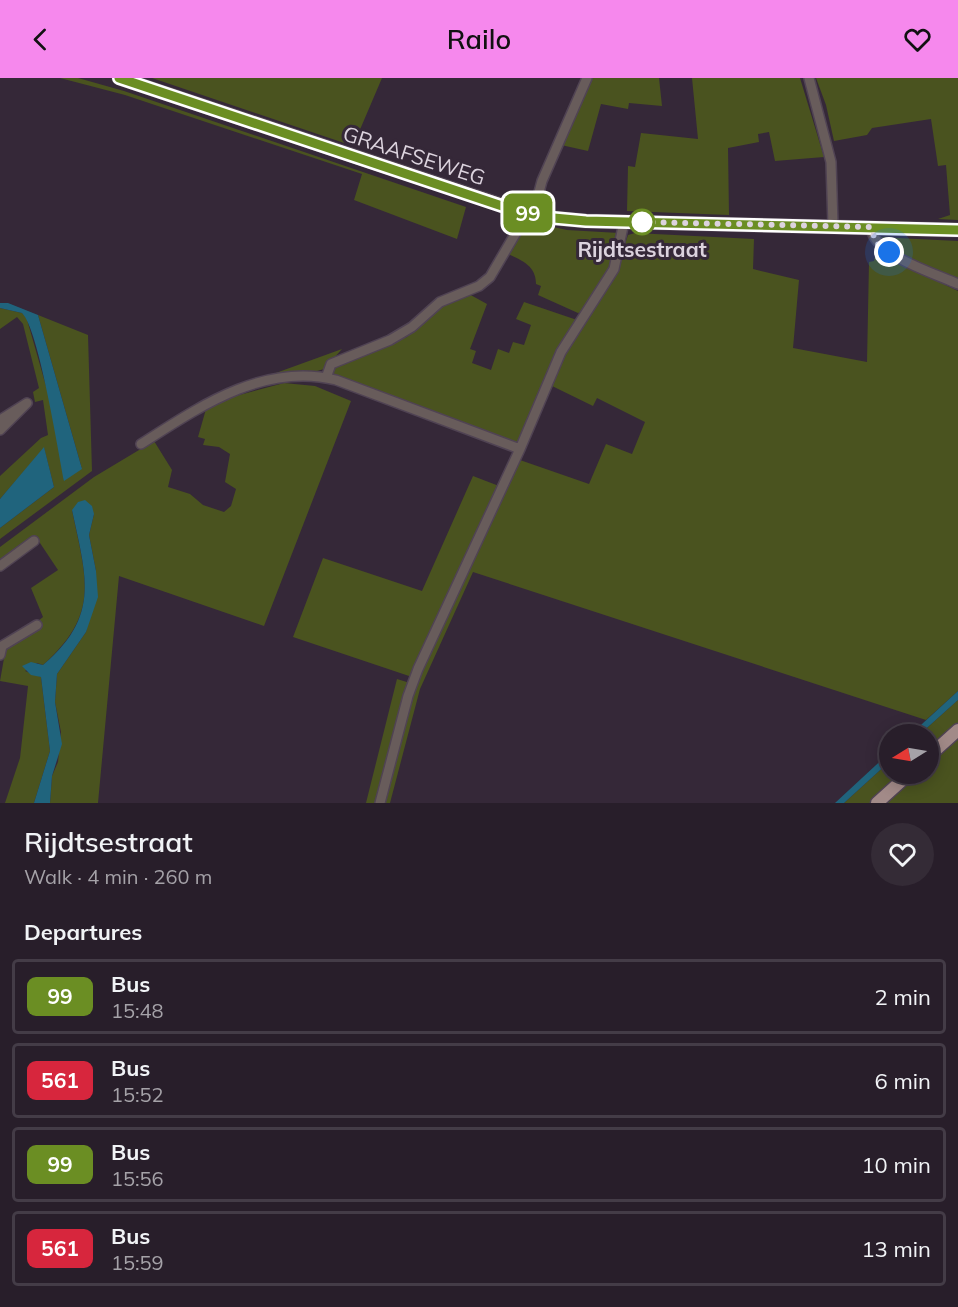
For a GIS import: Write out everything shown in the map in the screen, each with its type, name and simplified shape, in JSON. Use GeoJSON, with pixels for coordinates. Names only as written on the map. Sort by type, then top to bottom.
{"type":"FeatureCollection","features":[{"type":"Feature","properties":{"kind":"main road","name":"GRAAFSEWEG"},"geometry":{"type":"LineString","coordinates":[[119,78],[529,213],[565,220],[833,225],[958,230]]}},
{"type":"Feature","properties":{"kind":"main road"},"geometry":{"type":"LineString","coordinates":[[939,747],[958,730]]}},
{"type":"Feature","properties":{"kind":"main road"},"geometry":{"type":"LineString","coordinates":[[877,803],[898,784]]}},
{"type":"Feature","properties":{"kind":"street"},"geometry":{"type":"LineString","coordinates":[[326,378],[331,364],[412,327],[440,302],[479,286],[490,277],[529,213],[535,207],[542,181],[587,78]]}},
{"type":"Feature","properties":{"kind":"street"},"geometry":{"type":"LineString","coordinates":[[809,78],[831,162],[833,225]]}},
{"type":"Feature","properties":{"kind":"street"},"geometry":{"type":"LineString","coordinates":[[380,803],[411,687],[520,449],[561,352],[614,269],[624,222]]}},
{"type":"Feature","properties":{"kind":"street"},"geometry":{"type":"LineString","coordinates":[[871,227],[872,236],[883,249],[958,284]]}},
{"type":"Feature","properties":{"kind":"street"},"geometry":{"type":"LineString","coordinates":[[141,444],[230,391],[306,375],[326,378],[520,449]]}},
{"type":"Feature","properties":{"kind":"street"},"geometry":{"type":"LineString","coordinates":[[0,420],[27,403],[0,430]]}},
{"type":"Feature","properties":{"kind":"street"},"geometry":{"type":"LineString","coordinates":[[0,566],[34,541]]}},
{"type":"Feature","properties":{"kind":"street"},"geometry":{"type":"LineString","coordinates":[[1,649],[37,626]]}},
{"type":"Feature","properties":{"kind":"green space"},"geometry":{"type":"Polygon","coordinates":[[[60,78],[78,78],[124,91],[466,207],[457,239],[354,200],[362,174],[125,95],[60,78]]]}},
{"type":"Feature","properties":{"kind":"green space"},"geometry":{"type":"Polygon","coordinates":[[[152,78],[382,78],[353,146],[152,78]]]}},
{"type":"Feature","properties":{"kind":"green space"},"geometry":{"type":"Polygon","coordinates":[[[591,78],[659,78],[662,106],[629,103],[628,109],[601,104],[588,151],[561,145],[591,78]]]}},
{"type":"Feature","properties":{"kind":"green space"},"geometry":{"type":"Polygon","coordinates":[[[692,78],[800,78],[824,157],[775,161],[769,132],[758,134],[759,142],[728,148],[729,215],[627,211],[628,166],[635,167],[641,133],[698,139],[692,78]]]}},
{"type":"Feature","properties":{"kind":"green space"},"geometry":{"type":"Polygon","coordinates":[[[816,78],[958,78],[958,220],[938,219],[950,215],[946,165],[938,166],[931,119],[872,128],[867,135],[834,141],[826,105],[816,78]]]}},
{"type":"Feature","properties":{"kind":"green space"},"geometry":{"type":"Polygon","coordinates":[[[526,221],[567,230],[619,233],[611,272],[582,312],[578,313],[538,295],[541,286],[536,284],[531,268],[508,254],[526,221]]]}},
{"type":"Feature","properties":{"kind":"green space"},"geometry":{"type":"Polygon","coordinates":[[[635,233],[754,239],[753,269],[799,280],[793,348],[867,362],[869,262],[874,261],[876,252],[958,291],[958,691],[926,720],[473,572],[420,689],[390,803],[384,803],[416,681],[517,459],[589,484],[606,444],[632,454],[645,422],[597,398],[593,406],[550,385],[579,326],[613,281],[628,235],[635,233]]]}},
{"type":"Feature","properties":{"kind":"green space"},"geometry":{"type":"Polygon","coordinates":[[[877,237],[958,241],[958,281],[888,250],[877,237]]]}},
{"type":"Feature","properties":{"kind":"green space"},"geometry":{"type":"Polygon","coordinates":[[[467,293],[487,304],[470,349],[476,351],[472,363],[491,370],[498,349],[509,353],[513,342],[524,345],[531,325],[516,319],[524,302],[577,320],[518,445],[332,376],[333,367],[407,337],[439,306],[467,293]]]}},
{"type":"Feature","properties":{"kind":"green space"},"geometry":{"type":"Polygon","coordinates":[[[0,308],[26,316],[46,386],[82,469],[38,315],[88,335],[92,471],[0,539],[0,528],[54,487],[44,448],[0,499],[0,476],[41,438],[48,435],[43,400],[35,402],[33,392],[39,388],[23,324],[17,317],[0,329],[0,308]]]}},
{"type":"Feature","properties":{"kind":"green space"},"geometry":{"type":"Polygon","coordinates":[[[342,349],[324,369],[273,374],[342,349]]]}},
{"type":"Feature","properties":{"kind":"green space"},"geometry":{"type":"Polygon","coordinates":[[[284,383],[315,386],[351,401],[264,626],[119,576],[98,803],[50,803],[52,776],[58,762],[61,732],[55,702],[57,674],[86,632],[96,571],[89,535],[94,514],[72,510],[84,576],[81,611],[74,629],[61,646],[43,665],[37,663],[25,671],[41,677],[50,751],[34,803],[5,803],[20,758],[28,686],[0,681],[6,647],[41,627],[38,621],[43,617],[31,588],[58,570],[36,537],[0,561],[0,547],[94,477],[154,441],[172,470],[168,487],[190,494],[203,505],[224,512],[231,506],[236,489],[225,482],[230,454],[219,447],[203,445],[205,439],[198,437],[206,409],[232,397],[284,383]]]}},
{"type":"Feature","properties":{"kind":"green space"},"geometry":{"type":"Polygon","coordinates":[[[473,476],[499,486],[412,677],[293,637],[323,558],[422,591],[473,476]]]}},
{"type":"Feature","properties":{"kind":"green space"},"geometry":{"type":"Polygon","coordinates":[[[397,679],[410,683],[377,803],[366,803],[397,679]]]}},
{"type":"Feature","properties":{"kind":"green space"},"geometry":{"type":"Polygon","coordinates":[[[958,700],[958,725],[939,743],[939,724],[931,724],[958,700]]]}},
{"type":"Feature","properties":{"kind":"green space"},"geometry":{"type":"Polygon","coordinates":[[[958,738],[958,803],[886,803],[907,784],[939,784],[939,755],[958,738]]]}},
{"type":"Feature","properties":{"kind":"green space"},"geometry":{"type":"Polygon","coordinates":[[[879,771],[879,784],[893,784],[872,803],[844,803],[879,771]]]}},
{"type":"Feature","properties":{"kind":"water"},"geometry":{"type":"Polygon","coordinates":[[[0,303],[8,303],[38,315],[82,469],[64,481],[53,419],[35,342],[22,313],[0,308],[0,303]]]}},
{"type":"Feature","properties":{"kind":"water"},"geometry":{"type":"Polygon","coordinates":[[[44,447],[54,487],[0,528],[0,499],[44,447]]]}},
{"type":"Feature","properties":{"kind":"water"},"geometry":{"type":"Polygon","coordinates":[[[85,500],[92,506],[94,514],[89,535],[98,597],[86,632],[57,674],[55,702],[62,744],[52,776],[50,803],[34,803],[50,751],[41,677],[31,675],[22,666],[31,662],[43,665],[61,647],[74,629],[81,612],[84,575],[72,510],[78,502],[85,500]]]}},
{"type":"Feature","properties":{"kind":"water"},"geometry":{"type":"Polygon","coordinates":[[[958,691],[958,700],[931,724],[922,724],[958,691]]]}},
{"type":"Feature","properties":{"kind":"water"},"geometry":{"type":"Polygon","coordinates":[[[879,762],[879,771],[844,803],[835,803],[879,762]]]}},
{"type":"Feature","properties":{"kind":"bus line","name":"99"},"geometry":{"type":"LineString","coordinates":[[119,78],[502,206],[543,217],[586,221],[833,225],[958,230]]}},
{"type":"Feature","properties":{"kind":"place","name":"Rijdtsestraat"},"geometry":{"type":"Point","coordinates":[642,222]}},
{"type":"Feature","properties":{"kind":"route"},"geometry":{"type":"LineString","coordinates":[[642,222],[871,227],[876,243],[889,252]]}}]}
